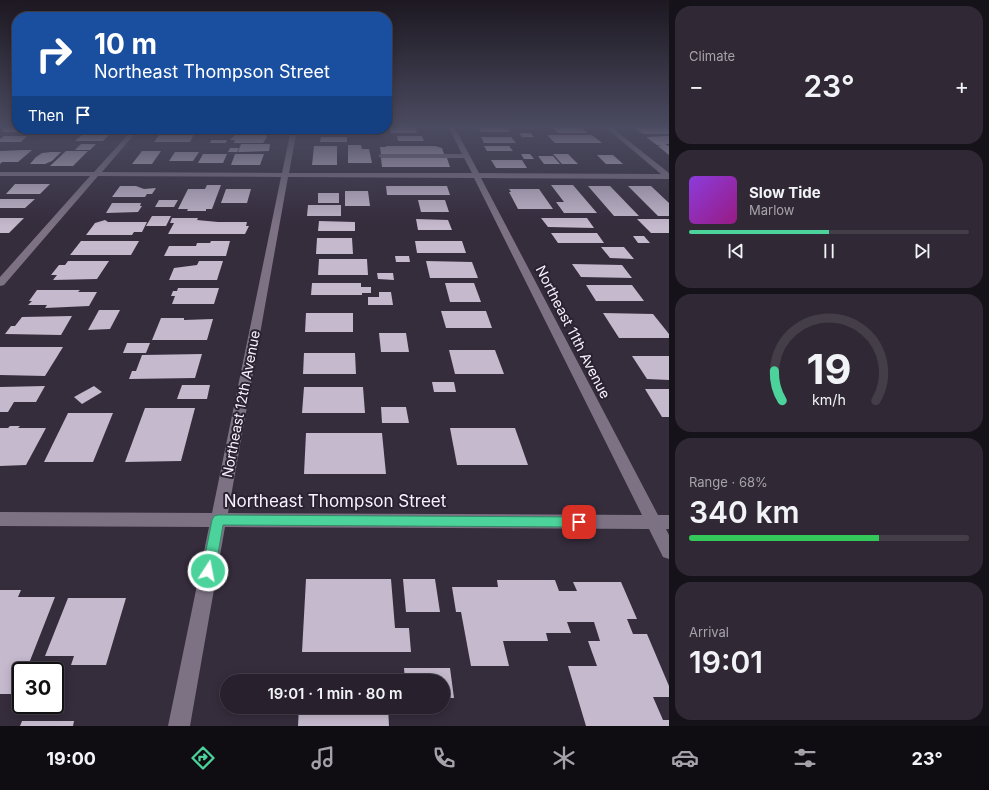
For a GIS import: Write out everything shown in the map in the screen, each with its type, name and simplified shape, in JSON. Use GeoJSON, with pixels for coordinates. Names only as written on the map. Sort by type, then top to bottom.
{"type":"FeatureCollection","features":[{"type":"Feature","properties":{"kind":"street"},"geometry":{"type":"LineString","coordinates":[[0,283],[108,160]]}},
{"type":"Feature","properties":{"kind":"street","name":"Northeast 12th Avenue"},"geometry":{"type":"LineString","coordinates":[[179,726],[288,160]]}},
{"type":"Feature","properties":{"kind":"street","name":"Northeast 11th Avenue"},"geometry":{"type":"LineString","coordinates":[[468,160],[662,522],[669,552]]}},
{"type":"Feature","properties":{"kind":"street"},"geometry":{"type":"LineString","coordinates":[[648,160],[668,176]]}},
{"type":"Feature","properties":{"kind":"street"},"geometry":{"type":"LineString","coordinates":[[0,174],[668,176]]}},
{"type":"Feature","properties":{"kind":"street","name":"Northeast Thompson Street"},"geometry":{"type":"LineString","coordinates":[[0,519],[662,522]]}},
{"type":"Feature","properties":{"kind":"building"},"geometry":{"type":"Polygon","coordinates":[[[0,160],[20,160],[18,162],[2,162],[0,164],[0,160]]]}},
{"type":"Feature","properties":{"kind":"building"},"geometry":{"type":"Polygon","coordinates":[[[34,160],[53,160],[45,164],[30,164],[34,160]]]}},
{"type":"Feature","properties":{"kind":"building"},"geometry":{"type":"Polygon","coordinates":[[[57,160],[79,160],[73,166],[50,166],[57,160]]]}},
{"type":"Feature","properties":{"kind":"building"},"geometry":{"type":"Polygon","coordinates":[[[135,160],[155,160],[152,164],[132,164],[135,160]]]}},
{"type":"Feature","properties":{"kind":"building"},"geometry":{"type":"Polygon","coordinates":[[[170,160],[194,160],[193,161],[169,161],[170,160]]]}},
{"type":"Feature","properties":{"kind":"building"},"geometry":{"type":"Polygon","coordinates":[[[200,160],[224,160],[223,163],[198,163],[200,160]]]}},
{"type":"Feature","properties":{"kind":"building"},"geometry":{"type":"Polygon","coordinates":[[[233,160],[262,160],[260,165],[231,165],[233,160]]]}},
{"type":"Feature","properties":{"kind":"building"},"geometry":{"type":"Polygon","coordinates":[[[313,160],[337,160],[337,165],[312,165],[313,160]]]}},
{"type":"Feature","properties":{"kind":"building"},"geometry":{"type":"Polygon","coordinates":[[[348,160],[371,160],[372,163],[348,163],[348,160]]]}},
{"type":"Feature","properties":{"kind":"building"},"geometry":{"type":"Polygon","coordinates":[[[381,160],[448,160],[450,167],[382,167],[381,160]]]}},
{"type":"Feature","properties":{"kind":"building"},"geometry":{"type":"Polygon","coordinates":[[[491,160],[522,160],[527,168],[496,168],[491,160]]]}},
{"type":"Feature","properties":{"kind":"building"},"geometry":{"type":"Polygon","coordinates":[[[541,160],[556,160],[560,164],[544,164],[541,160]]]}},
{"type":"Feature","properties":{"kind":"building"},"geometry":{"type":"Polygon","coordinates":[[[558,160],[574,160],[578,164],[562,164],[558,160]]]}},
{"type":"Feature","properties":{"kind":"building"},"geometry":{"type":"Polygon","coordinates":[[[602,160],[618,160],[623,164],[606,164],[602,160]]]}},
{"type":"Feature","properties":{"kind":"building"},"geometry":{"type":"Polygon","coordinates":[[[15,184],[50,184],[40,194],[6,194],[15,184]]]}},
{"type":"Feature","properties":{"kind":"building"},"geometry":{"type":"Polygon","coordinates":[[[207,185],[221,185],[212,209],[206,209],[206,211],[187,211],[188,209],[178,209],[188,189],[205,189],[207,185]]]}},
{"type":"Feature","properties":{"kind":"building"},"geometry":{"type":"Polygon","coordinates":[[[551,185],[573,185],[597,213],[564,213],[556,202],[564,202],[551,185]]]}},
{"type":"Feature","properties":{"kind":"building"},"geometry":{"type":"Polygon","coordinates":[[[120,186],[136,186],[144,189],[156,188],[152,194],[147,194],[145,197],[112,197],[120,186]]]}},
{"type":"Feature","properties":{"kind":"building"},"geometry":{"type":"Polygon","coordinates":[[[386,186],[447,186],[450,195],[387,195],[386,186]]]}},
{"type":"Feature","properties":{"kind":"building"},"geometry":{"type":"Polygon","coordinates":[[[588,186],[610,186],[639,216],[614,216],[588,186]]]}},
{"type":"Feature","properties":{"kind":"building"},"geometry":{"type":"Polygon","coordinates":[[[628,186],[651,186],[669,203],[669,216],[658,216],[628,186]]]}},
{"type":"Feature","properties":{"kind":"building"},"geometry":{"type":"Polygon","coordinates":[[[226,189],[251,189],[247,203],[221,203],[226,189]]]}},
{"type":"Feature","properties":{"kind":"building"},"geometry":{"type":"Polygon","coordinates":[[[509,189],[539,189],[553,209],[518,209],[509,192],[511,192],[509,189]]]}},
{"type":"Feature","properties":{"kind":"building"},"geometry":{"type":"Polygon","coordinates":[[[345,191],[368,191],[370,206],[345,206],[345,191]]]}},
{"type":"Feature","properties":{"kind":"building"},"geometry":{"type":"Polygon","coordinates":[[[318,193],[339,193],[339,203],[318,203],[318,193]]]}},
{"type":"Feature","properties":{"kind":"building"},"geometry":{"type":"Polygon","coordinates":[[[0,199],[35,199],[25,208],[0,208],[0,199]]]}},
{"type":"Feature","properties":{"kind":"building"},"geometry":{"type":"Polygon","coordinates":[[[159,200],[178,200],[174,207],[155,207],[159,200]]]}},
{"type":"Feature","properties":{"kind":"building"},"geometry":{"type":"Polygon","coordinates":[[[418,200],[445,200],[449,212],[421,212],[418,200]]]}},
{"type":"Feature","properties":{"kind":"building"},"geometry":{"type":"Polygon","coordinates":[[[112,203],[141,203],[140,206],[142,206],[138,212],[106,213],[112,203]]]}},
{"type":"Feature","properties":{"kind":"building"},"geometry":{"type":"Polygon","coordinates":[[[308,205],[341,205],[341,216],[307,216],[308,205]]]}},
{"type":"Feature","properties":{"kind":"building"},"geometry":{"type":"Polygon","coordinates":[[[152,216],[171,216],[166,226],[146,226],[152,216]]]}},
{"type":"Feature","properties":{"kind":"building"},"geometry":{"type":"Polygon","coordinates":[[[0,218],[24,218],[9,233],[0,233],[0,218]]]}},
{"type":"Feature","properties":{"kind":"building"},"geometry":{"type":"Polygon","coordinates":[[[172,218],[198,218],[197,220],[218,222],[247,222],[246,226],[249,226],[245,234],[168,234],[174,223],[170,223],[172,218]]]}},
{"type":"Feature","properties":{"kind":"building"},"geometry":{"type":"Polygon","coordinates":[[[541,218],[587,218],[594,228],[548,227],[541,218]]]}},
{"type":"Feature","properties":{"kind":"building"},"geometry":{"type":"Polygon","coordinates":[[[416,219],[448,220],[452,230],[418,230],[416,219]]]}},
{"type":"Feature","properties":{"kind":"building"},"geometry":{"type":"Polygon","coordinates":[[[637,219],[669,219],[669,233],[651,233],[637,219]]]}},
{"type":"Feature","properties":{"kind":"building"},"geometry":{"type":"Polygon","coordinates":[[[105,220],[108,222],[147,222],[142,232],[134,232],[132,235],[86,235],[95,223],[105,220]]]}},
{"type":"Feature","properties":{"kind":"building"},"geometry":{"type":"Polygon","coordinates":[[[319,221],[355,222],[355,231],[318,231],[319,221]]]}},
{"type":"Feature","properties":{"kind":"building"},"geometry":{"type":"Polygon","coordinates":[[[551,233],[597,233],[604,243],[558,243],[551,233]]]}},
{"type":"Feature","properties":{"kind":"building"},"geometry":{"type":"Polygon","coordinates":[[[633,236],[644,236],[650,243],[638,243],[633,236]]]}},
{"type":"Feature","properties":{"kind":"building"},"geometry":{"type":"Polygon","coordinates":[[[317,238],[352,238],[353,254],[316,254],[317,238]]]}},
{"type":"Feature","properties":{"kind":"building"},"geometry":{"type":"Polygon","coordinates":[[[81,241],[139,241],[131,255],[70,255],[81,241]]]}},
{"type":"Feature","properties":{"kind":"building"},"geometry":{"type":"Polygon","coordinates":[[[211,241],[230,241],[226,256],[164,256],[169,246],[196,246],[197,243],[210,243],[211,241]]]}},
{"type":"Feature","properties":{"kind":"building"},"geometry":{"type":"Polygon","coordinates":[[[415,241],[462,241],[466,253],[417,253],[415,241]]]}},
{"type":"Feature","properties":{"kind":"building"},"geometry":{"type":"Polygon","coordinates":[[[601,247],[624,247],[634,259],[610,258],[601,247]]]}},
{"type":"Feature","properties":{"kind":"building"},"geometry":{"type":"Polygon","coordinates":[[[395,256],[409,256],[410,262],[396,262],[395,256]]]}},
{"type":"Feature","properties":{"kind":"building"},"geometry":{"type":"Polygon","coordinates":[[[319,259],[367,259],[368,275],[318,275],[319,259]]]}},
{"type":"Feature","properties":{"kind":"building"},"geometry":{"type":"Polygon","coordinates":[[[68,261],[109,261],[97,279],[53,280],[57,275],[51,275],[59,265],[65,265],[68,261]]]}},
{"type":"Feature","properties":{"kind":"building"},"geometry":{"type":"Polygon","coordinates":[[[199,261],[223,261],[217,280],[169,280],[174,268],[197,265],[199,261]]]}},
{"type":"Feature","properties":{"kind":"building"},"geometry":{"type":"Polygon","coordinates":[[[426,261],[472,262],[478,278],[430,278],[426,261]]]}},
{"type":"Feature","properties":{"kind":"building"},"geometry":{"type":"Polygon","coordinates":[[[572,264],[622,265],[632,278],[581,277],[572,264]]]}},
{"type":"Feature","properties":{"kind":"building"},"geometry":{"type":"Polygon","coordinates":[[[377,273],[393,273],[394,280],[378,279],[377,273]]]}},
{"type":"Feature","properties":{"kind":"building"},"geometry":{"type":"Polygon","coordinates":[[[312,283],[361,283],[361,287],[371,287],[371,293],[362,293],[362,295],[311,295],[312,283]]]}},
{"type":"Feature","properties":{"kind":"building"},"geometry":{"type":"Polygon","coordinates":[[[445,283],[474,283],[481,302],[450,302],[445,283]]]}},
{"type":"Feature","properties":{"kind":"building"},"geometry":{"type":"Polygon","coordinates":[[[586,285],[632,285],[644,301],[596,301],[586,285]]]}},
{"type":"Feature","properties":{"kind":"building"},"geometry":{"type":"Polygon","coordinates":[[[178,288],[219,288],[214,304],[172,304],[175,296],[171,296],[173,291],[177,291],[178,288]]]}},
{"type":"Feature","properties":{"kind":"building"},"geometry":{"type":"Polygon","coordinates":[[[37,290],[80,290],[78,292],[97,292],[89,306],[45,308],[47,305],[28,305],[32,301],[29,301],[37,290]]]}},
{"type":"Feature","properties":{"kind":"building"},"geometry":{"type":"Polygon","coordinates":[[[379,292],[391,292],[393,305],[368,305],[368,297],[379,297],[379,292]]]}},
{"type":"Feature","properties":{"kind":"building"},"geometry":{"type":"Polygon","coordinates":[[[99,310],[120,310],[110,329],[88,330],[99,310]]]}},
{"type":"Feature","properties":{"kind":"building"},"geometry":{"type":"Polygon","coordinates":[[[441,311],[486,311],[492,328],[446,328],[441,311]]]}},
{"type":"Feature","properties":{"kind":"building"},"geometry":{"type":"Polygon","coordinates":[[[306,313],[353,313],[353,332],[305,332],[306,313]]]}},
{"type":"Feature","properties":{"kind":"building"},"geometry":{"type":"Polygon","coordinates":[[[603,313],[653,314],[669,334],[669,338],[619,338],[603,313]]]}},
{"type":"Feature","properties":{"kind":"building"},"geometry":{"type":"Polygon","coordinates":[[[72,316],[61,335],[5,334],[11,326],[15,326],[22,317],[72,316]]]}},
{"type":"Feature","properties":{"kind":"building"},"geometry":{"type":"Polygon","coordinates":[[[161,318],[184,318],[184,320],[213,319],[207,340],[152,340],[161,318]]]}},
{"type":"Feature","properties":{"kind":"building"},"geometry":{"type":"Polygon","coordinates":[[[379,333],[406,333],[409,352],[381,352],[379,333]]]}},
{"type":"Feature","properties":{"kind":"building"},"geometry":{"type":"Polygon","coordinates":[[[127,343],[150,343],[146,353],[123,353],[127,343]]]}},
{"type":"Feature","properties":{"kind":"building"},"geometry":{"type":"Polygon","coordinates":[[[0,347],[63,347],[45,376],[0,375],[0,347]]]}},
{"type":"Feature","properties":{"kind":"building"},"geometry":{"type":"Polygon","coordinates":[[[449,350],[495,350],[504,374],[455,374],[449,350]]]}},
{"type":"Feature","properties":{"kind":"building"},"geometry":{"type":"Polygon","coordinates":[[[304,353],[355,353],[356,374],[303,374],[304,353]]]}},
{"type":"Feature","properties":{"kind":"building"},"geometry":{"type":"Polygon","coordinates":[[[202,354],[195,378],[129,379],[132,371],[136,371],[142,355],[202,354]]]}},
{"type":"Feature","properties":{"kind":"building"},"geometry":{"type":"Polygon","coordinates":[[[632,356],[669,356],[669,380],[647,379],[632,356]]]}},
{"type":"Feature","properties":{"kind":"building"},"geometry":{"type":"Polygon","coordinates":[[[432,382],[454,382],[456,392],[434,392],[432,382]]]}},
{"type":"Feature","properties":{"kind":"building"},"geometry":{"type":"Polygon","coordinates":[[[182,385],[210,385],[207,399],[177,399],[182,385]]]}},
{"type":"Feature","properties":{"kind":"building"},"geometry":{"type":"Polygon","coordinates":[[[45,386],[36,402],[14,402],[8,412],[0,412],[0,387],[45,386]]]}},
{"type":"Feature","properties":{"kind":"building"},"geometry":{"type":"Polygon","coordinates":[[[94,386],[102,392],[82,404],[74,397],[94,386]]]}},
{"type":"Feature","properties":{"kind":"building"},"geometry":{"type":"Polygon","coordinates":[[[304,387],[363,387],[365,413],[302,413],[304,387]]]}},
{"type":"Feature","properties":{"kind":"building"},"geometry":{"type":"Polygon","coordinates":[[[645,389],[669,389],[669,417],[662,417],[645,389]]]}},
{"type":"Feature","properties":{"kind":"building"},"geometry":{"type":"Polygon","coordinates":[[[381,407],[406,407],[409,423],[382,423],[381,407]]]}},
{"type":"Feature","properties":{"kind":"building"},"geometry":{"type":"Polygon","coordinates":[[[145,408],[195,408],[181,461],[125,462],[145,408]]]}},
{"type":"Feature","properties":{"kind":"building"},"geometry":{"type":"Polygon","coordinates":[[[68,413],[113,413],[93,462],[44,462],[68,413]]]}},
{"type":"Feature","properties":{"kind":"building"},"geometry":{"type":"Polygon","coordinates":[[[10,426],[20,426],[18,428],[46,428],[26,465],[0,466],[0,428],[8,428],[10,426]]]}},
{"type":"Feature","properties":{"kind":"building"},"geometry":{"type":"Polygon","coordinates":[[[450,428],[515,428],[528,465],[457,465],[450,428]]]}},
{"type":"Feature","properties":{"kind":"building"},"geometry":{"type":"Polygon","coordinates":[[[306,433],[382,433],[386,474],[304,474],[306,433]]]}},
{"type":"Feature","properties":{"kind":"building"},"geometry":{"type":"Polygon","coordinates":[[[306,579],[391,579],[395,628],[409,628],[411,652],[302,652],[306,579]]]}},
{"type":"Feature","properties":{"kind":"building"},"geometry":{"type":"Polygon","coordinates":[[[403,579],[435,579],[440,612],[406,612],[403,579]]]}},
{"type":"Feature","properties":{"kind":"building"},"geometry":{"type":"Polygon","coordinates":[[[497,580],[555,580],[559,591],[577,591],[573,582],[621,582],[637,619],[627,619],[633,634],[647,634],[669,686],[669,697],[653,697],[663,720],[669,720],[669,726],[586,726],[568,666],[597,666],[588,641],[600,641],[594,622],[567,622],[571,633],[546,633],[548,641],[503,641],[509,666],[471,666],[461,612],[456,612],[452,587],[498,587],[497,580]]]}},
{"type":"Feature","properties":{"kind":"building"},"geometry":{"type":"Polygon","coordinates":[[[0,590],[21,590],[18,597],[55,597],[30,662],[12,662],[12,694],[0,694],[0,590]]]}},
{"type":"Feature","properties":{"kind":"building"},"geometry":{"type":"Polygon","coordinates":[[[68,598],[126,598],[106,665],[71,665],[74,656],[45,656],[68,598]]]}},
{"type":"Feature","properties":{"kind":"building"},"geometry":{"type":"Polygon","coordinates":[[[404,668],[450,668],[454,698],[450,698],[450,674],[404,674],[404,668]]]}},
{"type":"Feature","properties":{"kind":"building"},"geometry":{"type":"Polygon","coordinates":[[[299,714],[388,714],[389,726],[298,726],[299,714]]]}},
{"type":"Feature","properties":{"kind":"building"},"geometry":{"type":"Polygon","coordinates":[[[22,721],[74,721],[73,726],[20,726],[22,721]]]}},
{"type":"Feature","properties":{"kind":"route"},"geometry":{"type":"LineString","coordinates":[[208,571],[218,520],[579,522]]}}]}
